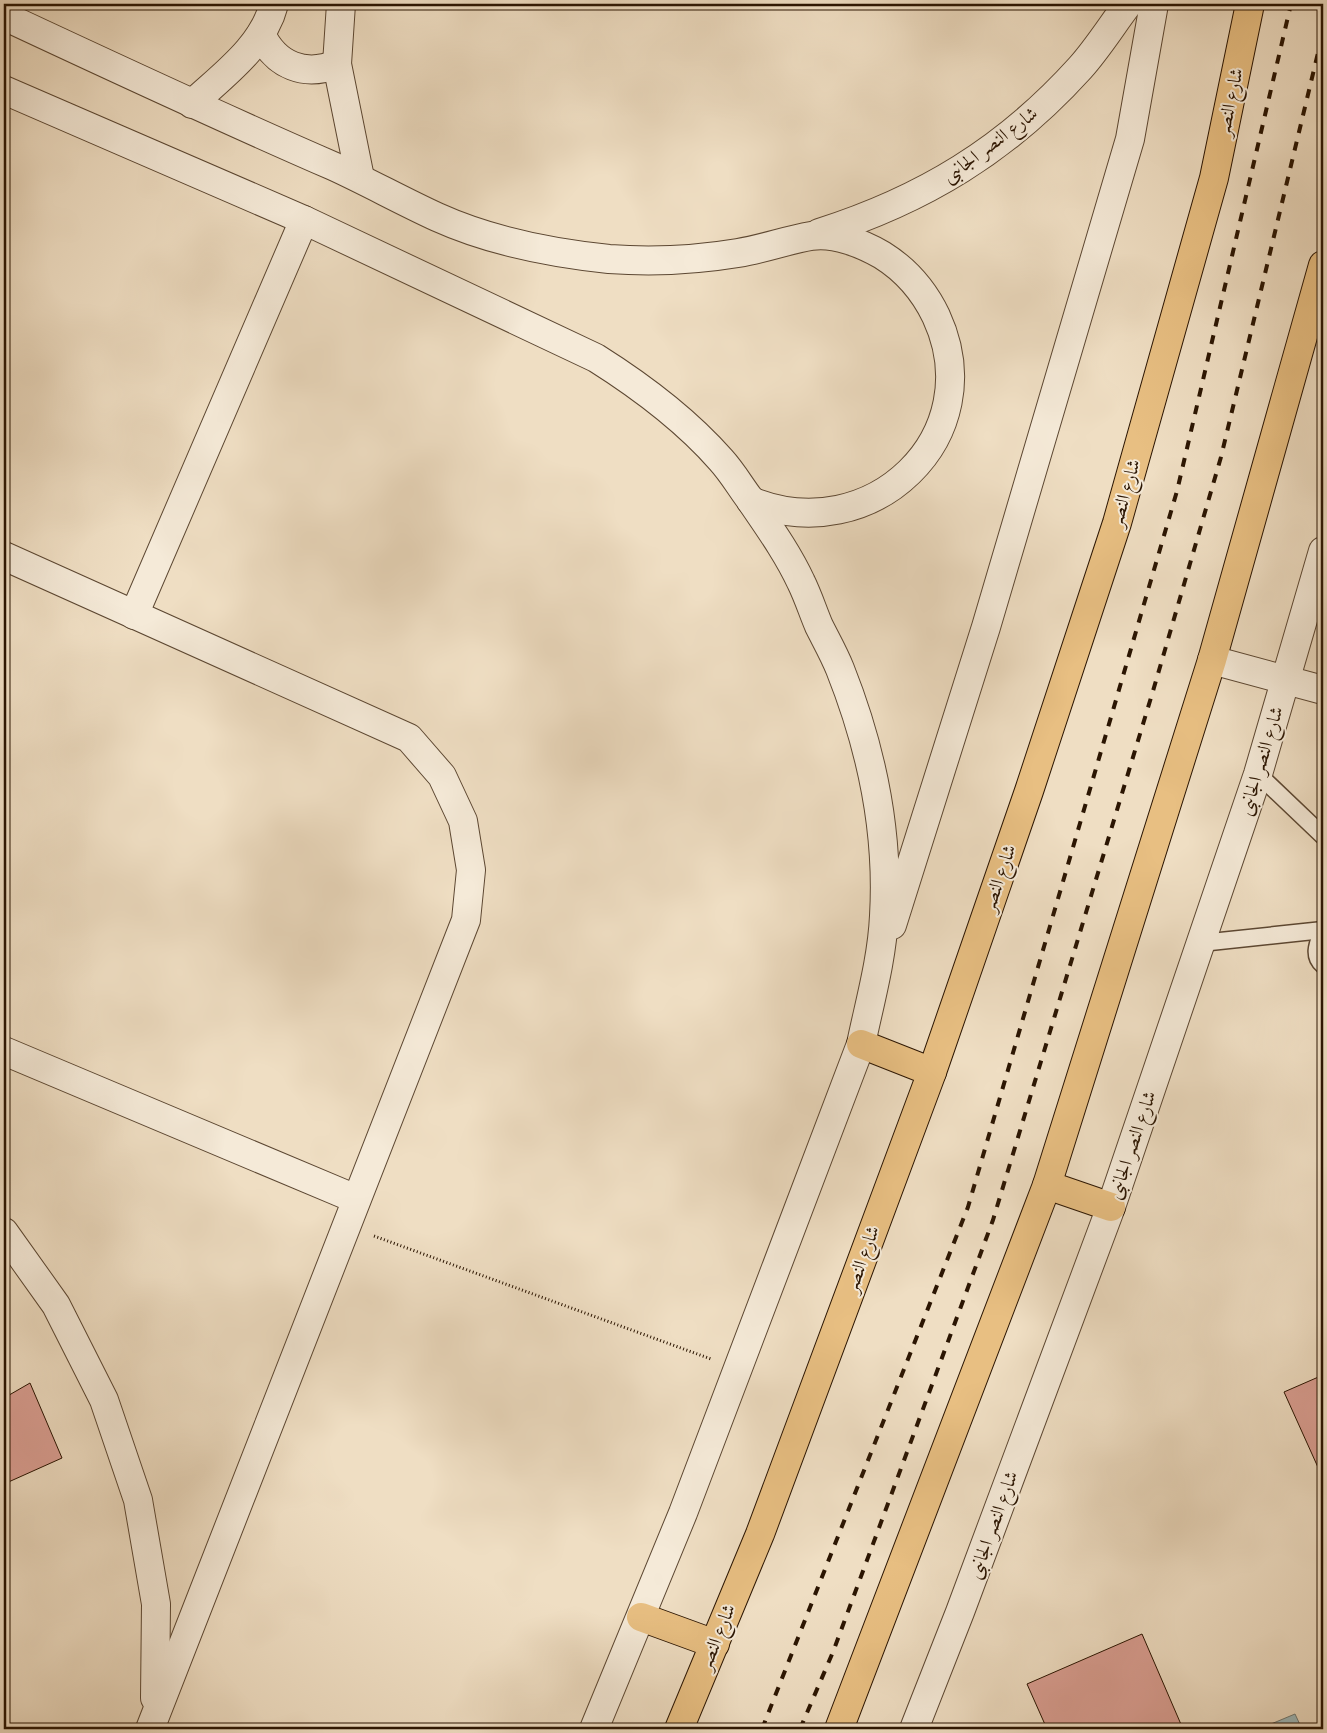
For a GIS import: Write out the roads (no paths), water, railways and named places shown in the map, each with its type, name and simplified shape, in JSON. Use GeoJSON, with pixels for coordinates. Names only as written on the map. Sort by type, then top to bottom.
{"type":"FeatureCollection","features":[{"type":"Feature","properties":{"kind":"main road","name":"شارع النصر"},"geometry":{"type":"LineString","coordinates":[[678,1729],[760,1534],[932,1072],[1029,791],[1116,523],[1214,178],[1250,4]]}},
{"type":"Feature","properties":{"kind":"main road"},"geometry":{"type":"LineString","coordinates":[[839,1729],[1047,1185],[1212,660],[1323,266]]}},
{"type":"Feature","properties":{"kind":"main road"},"geometry":{"type":"LineString","coordinates":[[861,1044],[932,1072]]}},
{"type":"Feature","properties":{"kind":"main road"},"geometry":{"type":"LineString","coordinates":[[1047,1185],[1111,1207]]}},
{"type":"Feature","properties":{"kind":"main road"},"geometry":{"type":"LineString","coordinates":[[641,1617],[714,1644]]}},
{"type":"Feature","properties":{"kind":"street"},"geometry":{"type":"LineString","coordinates":[[192,104],[250,49],[270,18],[274,4]]}},
{"type":"Feature","properties":{"kind":"street"},"geometry":{"type":"LineString","coordinates":[[341,4],[337,64],[360,178]]}},
{"type":"Feature","properties":{"kind":"street","name":"شارع النصر الجانبى"},"geometry":{"type":"LineString","coordinates":[[4,16],[192,104],[360,178],[440,218],[482,234],[525,246],[568,254],[613,259],[697,258],[776,246],[858,221],[900,204],[941,183],[980,158],[1016,131],[1050,100],[1081,67],[1128,4]]}},
{"type":"Feature","properties":{"kind":"street"},"geometry":{"type":"LineString","coordinates":[[594,1729],[641,1617],[738,1369],[861,1044],[877,974],[986,627],[1130,139],[1154,4]]}},
{"type":"Feature","properties":{"kind":"street"},"geometry":{"type":"LineString","coordinates":[[261,34],[275,57],[299,69],[312,71],[337,64]]}},
{"type":"Feature","properties":{"kind":"street"},"geometry":{"type":"LineString","coordinates":[[4,90],[304,220],[596,358],[620,373],[689,426],[722,461],[779,539],[801,581],[839,667],[868,754],[877,799],[883,845],[884,915],[877,974]]}},
{"type":"Feature","properties":{"kind":"street"},"geometry":{"type":"LineString","coordinates":[[134,615],[304,220]]}},
{"type":"Feature","properties":{"kind":"street"},"geometry":{"type":"LineString","coordinates":[[751,501],[768,508],[791,513],[815,514],[839,511],[862,504],[883,493],[902,479],[919,462],[932,442],[948,398],[950,374],[947,350],[941,327],[931,306],[918,286],[901,269],[882,255],[861,244],[838,238],[814,235]]}},
{"type":"Feature","properties":{"kind":"street","name":"شارع النصر الجانبى"},"geometry":{"type":"LineString","coordinates":[[914,1729],[964,1603],[1111,1207],[1258,774],[1323,551]]}},
{"type":"Feature","properties":{"kind":"street"},"geometry":{"type":"LineString","coordinates":[[4,556],[409,738],[442,776],[463,821],[471,870],[466,920],[152,1723]]}},
{"type":"Feature","properties":{"kind":"street"},"geometry":{"type":"LineString","coordinates":[[1212,660],[1323,690]]}},
{"type":"Feature","properties":{"kind":"street"},"geometry":{"type":"LineString","coordinates":[[4,1051],[356,1199]]}},
{"type":"Feature","properties":{"kind":"street"},"geometry":{"type":"LineString","coordinates":[[4,1232],[56,1305],[104,1400],[138,1500],[156,1604],[152,1723]]}},
{"type":"Feature","properties":{"kind":"lane"},"geometry":{"type":"LineString","coordinates":[[1258,774],[1323,836]]}},
{"type":"Feature","properties":{"kind":"lane"},"geometry":{"type":"LineString","coordinates":[[1201,943],[1323,929],[1316,952],[1317,958],[1323,965]]}},
{"type":"Feature","properties":{"kind":"water"},"geometry":{"type":"Polygon","coordinates":[[[1295,1714],[1302,1729],[1259,1729],[1295,1714]]]}},
{"type":"Feature","properties":{"kind":"railway"},"geometry":{"type":"LineString","coordinates":[[762,1729],[968,1207],[1177,491],[1291,4]]}},
{"type":"Feature","properties":{"kind":"railway"},"geometry":{"type":"LineString","coordinates":[[800,1729],[833,1652],[993,1220],[1153,691],[1221,457],[1323,32]]}}]}
